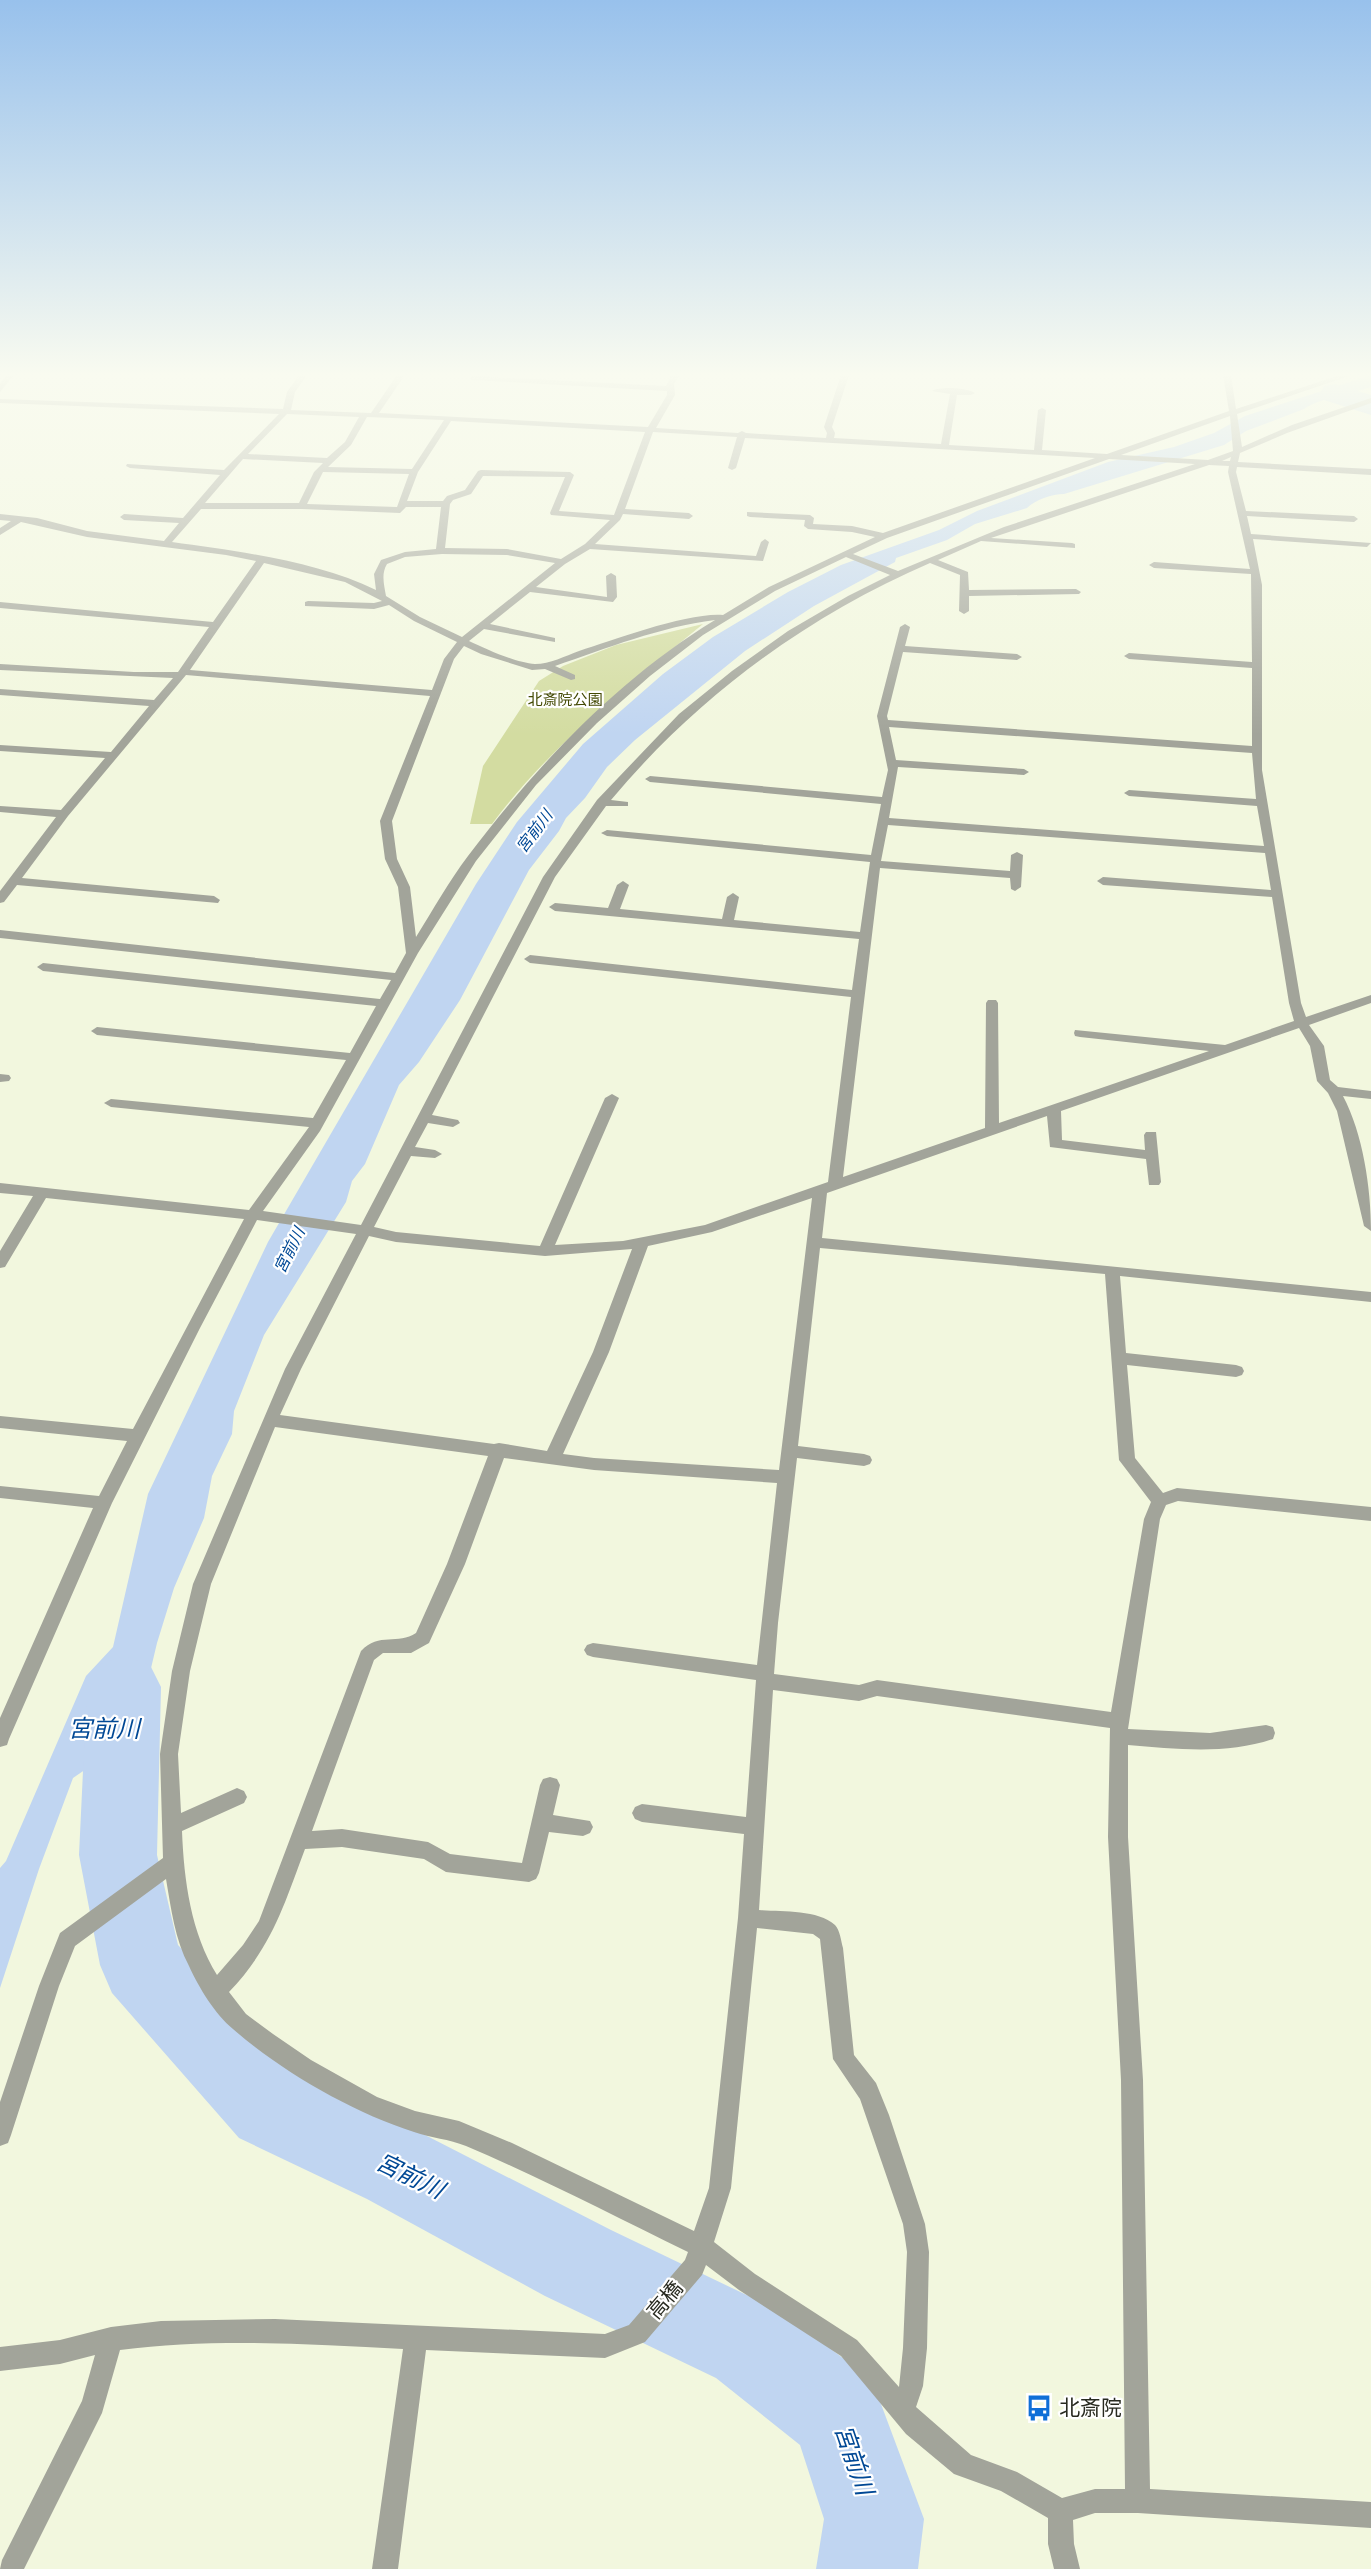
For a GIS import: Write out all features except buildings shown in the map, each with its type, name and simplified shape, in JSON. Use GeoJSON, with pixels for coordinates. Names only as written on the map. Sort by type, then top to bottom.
{"type":"FeatureCollection","features":[{"type":"Feature","properties":{"kind":"street"},"geometry":{"type":"LineString","coordinates":[[167,543],[208,495]]}},
{"type":"Feature","properties":{"kind":"street"},"geometry":{"type":"LineString","coordinates":[[302,506],[307,495]]}},
{"type":"Feature","properties":{"kind":"street"},"geometry":{"type":"LineString","coordinates":[[199,506],[302,506],[400,510],[405,495]]}},
{"type":"Feature","properties":{"kind":"street"},"geometry":{"type":"LineString","coordinates":[[440,551],[446,504],[450,498],[459,495]]}},
{"type":"Feature","properties":{"kind":"street"},"geometry":{"type":"LineString","coordinates":[[562,495],[554,513],[689,516]]}},
{"type":"Feature","properties":{"kind":"street"},"geometry":{"type":"LineString","coordinates":[[412,953],[404,887],[391,859],[386,821],[449,659],[462,642],[562,562],[588,546],[618,514],[625,495]]}},
{"type":"Feature","properties":{"kind":"street"},"geometry":{"type":"LineString","coordinates":[[0,1739],[104,1503],[192,1328],[317,1124],[412,953],[471,859],[532,783],[593,721],[646,674],[700,633],[724,618],[772,589],[884,536],[1000,495]]}},
{"type":"Feature","properties":{"kind":"street"},"geometry":{"type":"LineString","coordinates":[[1107,495],[979,539],[896,574],[766,649],[715,688],[664,734],[631,767],[572,840],[549,877],[406,1151],[359,1229],[270,1420],[202,1584],[181,1671],[169,1754],[171,1827],[166,1867],[196,1960],[215,1991],[239,2020],[266,2041],[303,2067],[371,2105],[415,2122],[459,2132],[504,2151],[747,2282],[849,2348],[915,2425],[963,2465],[1008,2481],[1060,2511],[1095,2501],[1138,2501],[1371,2515]]}},
{"type":"Feature","properties":{"kind":"street"},"geometry":{"type":"LineString","coordinates":[[1238,495],[1255,572],[1259,632],[1257,750],[1262,803],[1300,1023],[1317,1046],[1324,1081],[1334,1091],[1344,1111],[1371,1226]]}},
{"type":"Feature","properties":{"kind":"street"},"geometry":{"type":"LineString","coordinates":[[402,504],[446,504]]}},
{"type":"Feature","properties":{"kind":"street"},"geometry":{"type":"LineString","coordinates":[[1243,513],[1354,519]]}},
{"type":"Feature","properties":{"kind":"street"},"geometry":{"type":"LineString","coordinates":[[750,514],[810,518],[808,526],[852,529],[884,536]]}},
{"type":"Feature","properties":{"kind":"street"},"geometry":{"type":"LineString","coordinates":[[0,517],[20,519],[87,534],[167,543],[261,560],[348,580],[387,599],[417,619],[462,642],[522,665],[546,666],[571,676]]}},
{"type":"Feature","properties":{"kind":"street"},"geometry":{"type":"LineString","coordinates":[[124,517],[186,521]]}},
{"type":"Feature","properties":{"kind":"street"},"geometry":{"type":"LineString","coordinates":[[0,532],[20,519]]}},
{"type":"Feature","properties":{"kind":"street"},"geometry":{"type":"LineString","coordinates":[[1248,536],[1367,544]]}},
{"type":"Feature","properties":{"kind":"street"},"geometry":{"type":"LineString","coordinates":[[979,539],[1072,546]]}},
{"type":"Feature","properties":{"kind":"street"},"geometry":{"type":"LineString","coordinates":[[588,546],[760,559],[765,542]]}},
{"type":"Feature","properties":{"kind":"street"},"geometry":{"type":"LineString","coordinates":[[387,599],[377,580],[383,563],[391,557],[440,551],[508,552],[562,562]]}},
{"type":"Feature","properties":{"kind":"street"},"geometry":{"type":"LineString","coordinates":[[848,555],[896,574]]}},
{"type":"Feature","properties":{"kind":"street"},"geometry":{"type":"LineString","coordinates":[[0,898],[64,814],[182,674],[261,560]]}},
{"type":"Feature","properties":{"kind":"street"},"geometry":{"type":"LineString","coordinates":[[930,560],[965,574],[964,611]]}},
{"type":"Feature","properties":{"kind":"street"},"geometry":{"type":"LineString","coordinates":[[1154,565],[1255,572]]}},
{"type":"Feature","properties":{"kind":"street"},"geometry":{"type":"LineString","coordinates":[[528,589],[610,600],[612,597],[611,576]]}},
{"type":"Feature","properties":{"kind":"street"},"geometry":{"type":"LineString","coordinates":[[964,593],[1045,587],[1076,592]]}},
{"type":"Feature","properties":{"kind":"street"},"geometry":{"type":"LineString","coordinates":[[308,604],[374,606],[387,599]]}},
{"type":"Feature","properties":{"kind":"street"},"geometry":{"type":"LineString","coordinates":[[90,614],[100,603]]}},
{"type":"Feature","properties":{"kind":"street"},"geometry":{"type":"LineString","coordinates":[[0,606],[217,626]]}},
{"type":"Feature","properties":{"kind":"street"},"geometry":{"type":"LineString","coordinates":[[546,666],[616,642],[691,621],[714,616],[724,618]]}},
{"type":"Feature","properties":{"kind":"street"},"geometry":{"type":"LineString","coordinates":[[483,626],[552,640]]}},
{"type":"Feature","properties":{"kind":"street"},"geometry":{"type":"LineString","coordinates":[[698,2257],[720,2188],[748,1918],[765,1677],[813,1242],[827,1186],[876,862],[893,770],[882,723],[885,699],[905,627]]}},
{"type":"Feature","properties":{"kind":"street"},"geometry":{"type":"LineString","coordinates":[[899,648],[1017,657]]}},
{"type":"Feature","properties":{"kind":"street"},"geometry":{"type":"LineString","coordinates":[[1129,656],[1258,665]]}},
{"type":"Feature","properties":{"kind":"street"},"geometry":{"type":"LineString","coordinates":[[0,667],[134,675],[182,674],[435,693]]}},
{"type":"Feature","properties":{"kind":"street"},"geometry":{"type":"LineString","coordinates":[[0,692],[157,702]]}},
{"type":"Feature","properties":{"kind":"street"},"geometry":{"type":"LineString","coordinates":[[882,723],[1257,750]]}},
{"type":"Feature","properties":{"kind":"street"},"geometry":{"type":"LineString","coordinates":[[0,748],[113,755]]}},
{"type":"Feature","properties":{"kind":"street"},"geometry":{"type":"LineString","coordinates":[[892,763],[1024,772]]}},
{"type":"Feature","properties":{"kind":"street"},"geometry":{"type":"LineString","coordinates":[[650,779],[887,801]]}},
{"type":"Feature","properties":{"kind":"street"},"geometry":{"type":"LineString","coordinates":[[1129,793],[1262,803]]}},
{"type":"Feature","properties":{"kind":"street"},"geometry":{"type":"LineString","coordinates":[[601,802],[624,804]]}},
{"type":"Feature","properties":{"kind":"street"},"geometry":{"type":"LineString","coordinates":[[0,810],[64,814]]}},
{"type":"Feature","properties":{"kind":"street"},"geometry":{"type":"LineString","coordinates":[[883,821],[1270,850]]}},
{"type":"Feature","properties":{"kind":"street"},"geometry":{"type":"LineString","coordinates":[[607,833],[630,841],[753,847],[1015,881],[1017,855]]}},
{"type":"Feature","properties":{"kind":"street"},"geometry":{"type":"LineString","coordinates":[[749,861],[753,847]]}},
{"type":"Feature","properties":{"kind":"street"},"geometry":{"type":"LineString","coordinates":[[1103,880],[1277,894]]}},
{"type":"Feature","properties":{"kind":"street"},"geometry":{"type":"LineString","coordinates":[[13,881],[214,900]]}},
{"type":"Feature","properties":{"kind":"street"},"geometry":{"type":"LineString","coordinates":[[613,912],[623,885]]}},
{"type":"Feature","properties":{"kind":"street"},"geometry":{"type":"LineString","coordinates":[[727,923],[733,897]]}},
{"type":"Feature","properties":{"kind":"street"},"geometry":{"type":"LineString","coordinates":[[555,907],[866,936]]}},
{"type":"Feature","properties":{"kind":"street"},"geometry":{"type":"LineString","coordinates":[[0,934],[399,976]]}},
{"type":"Feature","properties":{"kind":"street"},"geometry":{"type":"LineString","coordinates":[[565,963],[570,948]]}},
{"type":"Feature","properties":{"kind":"street"},"geometry":{"type":"LineString","coordinates":[[530,959],[858,993]]}},
{"type":"Feature","properties":{"kind":"street"},"geometry":{"type":"LineString","coordinates":[[726,980],[730,964]]}},
{"type":"Feature","properties":{"kind":"street"},"geometry":{"type":"LineString","coordinates":[[43,967],[384,1003]]}},
{"type":"Feature","properties":{"kind":"street"},"geometry":{"type":"LineString","coordinates":[[0,1188],[259,1216],[359,1229],[396,1237],[545,1251],[642,1243],[707,1229],[1371,999]]}},
{"type":"Feature","properties":{"kind":"street"},"geometry":{"type":"LineString","coordinates":[[992,1003],[992,1129]]}},
{"type":"Feature","properties":{"kind":"street"},"geometry":{"type":"LineString","coordinates":[[1357,1004],[1371,1012]]}},
{"type":"Feature","properties":{"kind":"street"},"geometry":{"type":"LineString","coordinates":[[1107,1020],[1107,1036]]}},
{"type":"Feature","properties":{"kind":"street"},"geometry":{"type":"LineString","coordinates":[[97,1030],[354,1057]]}},
{"type":"Feature","properties":{"kind":"street"},"geometry":{"type":"LineString","coordinates":[[1080,1033],[1226,1049]]}},
{"type":"Feature","properties":{"kind":"street"},"geometry":{"type":"LineString","coordinates":[[1334,1091],[1371,1095]]}},
{"type":"Feature","properties":{"kind":"street"},"geometry":{"type":"LineString","coordinates":[[545,1251],[612,1098]]}},
{"type":"Feature","properties":{"kind":"street"},"geometry":{"type":"LineString","coordinates":[[111,1103],[317,1124]]}},
{"type":"Feature","properties":{"kind":"street"},"geometry":{"type":"LineString","coordinates":[[1054,1108],[1055,1144],[1152,1155]]}},
{"type":"Feature","properties":{"kind":"street"},"geometry":{"type":"LineString","coordinates":[[424,1118],[453,1123]]}},
{"type":"Feature","properties":{"kind":"street"},"geometry":{"type":"LineString","coordinates":[[1151,1135],[1154,1182]]}},
{"type":"Feature","properties":{"kind":"street"},"geometry":{"type":"LineString","coordinates":[[406,1151],[435,1154]]}},
{"type":"Feature","properties":{"kind":"street"},"geometry":{"type":"LineString","coordinates":[[0,1263],[42,1193]]}},
{"type":"Feature","properties":{"kind":"street"},"geometry":{"type":"LineString","coordinates":[[813,1242],[1371,1297]]}},
{"type":"Feature","properties":{"kind":"street"},"geometry":{"type":"LineString","coordinates":[[553,1458],[601,1352],[642,1243]]}},
{"type":"Feature","properties":{"kind":"street"},"geometry":{"type":"LineString","coordinates":[[1112,1270],[1126,1460],[1160,1501]]}},
{"type":"Feature","properties":{"kind":"street"},"geometry":{"type":"LineString","coordinates":[[1118,1358],[1236,1371]]}},
{"type":"Feature","properties":{"kind":"street"},"geometry":{"type":"LineString","coordinates":[[270,1420],[500,1449],[594,1464],[786,1477]]}},
{"type":"Feature","properties":{"kind":"street"},"geometry":{"type":"LineString","coordinates":[[0,1422],[138,1436]]}},
{"type":"Feature","properties":{"kind":"street"},"geometry":{"type":"LineString","coordinates":[[215,1991],[241,1966],[256,1946],[267,1924],[367,1656],[373,1648],[383,1644],[411,1646],[423,1638],[456,1564],[500,1449]]}},
{"type":"Feature","properties":{"kind":"street"},"geometry":{"type":"LineString","coordinates":[[789,1451],[864,1460]]}},
{"type":"Feature","properties":{"kind":"street"},"geometry":{"type":"LineString","coordinates":[[0,1492],[104,1503]]}},
{"type":"Feature","properties":{"kind":"street"},"geometry":{"type":"LineString","coordinates":[[1138,2501],[1132,2092],[1118,1837],[1119,1728],[1152,1519],[1160,1501],[1177,1494],[1371,1514]]}},
{"type":"Feature","properties":{"kind":"street"},"geometry":{"type":"LineString","coordinates":[[593,1650],[859,1693],[878,1688],[1213,1742],[1238,1740],[1266,1733]]}},
{"type":"Feature","properties":{"kind":"street"},"geometry":{"type":"LineString","coordinates":[[299,1840],[353,1840],[428,1851],[446,1863],[529,1873],[550,1785]]}},
{"type":"Feature","properties":{"kind":"street"},"geometry":{"type":"LineString","coordinates":[[171,1827],[237,1797]]}},
{"type":"Feature","properties":{"kind":"street"},"geometry":{"type":"LineString","coordinates":[[642,1813],[755,1827]]}},
{"type":"Feature","properties":{"kind":"street"},"geometry":{"type":"LineString","coordinates":[[541,1822],[583,1827]]}},
{"type":"Feature","properties":{"kind":"street"},"geometry":{"type":"LineString","coordinates":[[0,2135],[48,1986],[68,1940],[166,1867]]}},
{"type":"Feature","properties":{"kind":"street"},"geometry":{"type":"LineString","coordinates":[[748,1918],[816,1925],[829,1933],[834,1959],[840,2038],[844,2059],[871,2099],[914,2224],[918,2252],[915,2349],[911,2386],[902,2411]]}},
{"type":"Feature","properties":{"kind":"street","name":"高橋"},"geometry":{"type":"LineString","coordinates":[[416,2338],[605,2346],[637,2334],[698,2257]]}},
{"type":"Feature","properties":{"kind":"street"},"geometry":{"type":"LineString","coordinates":[[0,2359],[60,2352],[111,2339],[161,2333],[275,2331],[416,2338],[385,2569]]}},
{"type":"Feature","properties":{"kind":"street"},"geometry":{"type":"LineString","coordinates":[[11,2569],[93,2404],[111,2339]]}},
{"type":"Feature","properties":{"kind":"street"},"geometry":{"type":"LineString","coordinates":[[1060,2511],[1061,2544],[1067,2569]]}},
{"type":"Feature","properties":{"kind":"green space","name":"北斎院公園"},"geometry":{"type":"Polygon","coordinates":[[[703,624],[618,694],[564,743],[492,824],[470,824],[483,766],[539,681],[563,666],[616,645],[703,624]]]}},
{"type":"Feature","properties":{"kind":"water","name":"宮前川"},"geometry":{"type":"Polygon","coordinates":[[[1020,495],[1055,495],[1034,502],[1027,508],[975,524],[947,540],[896,558],[895,562],[814,606],[745,651],[635,740],[607,767],[585,798],[566,818],[559,831],[529,870],[460,1000],[419,1062],[399,1085],[365,1164],[352,1181],[346,1202],[264,1335],[234,1411],[232,1434],[212,1476],[204,1518],[174,1588],[157,1643],[147,1685],[137,1769],[89,1767],[73,1778],[39,1869],[0,1988],[0,1868],[6,1861],[86,1676],[113,1647],[148,1494],[268,1242],[476,884],[517,822],[583,744],[663,674],[713,637],[788,592],[841,565],[939,530],[977,511],[1020,495]]]}},
{"type":"Feature","properties":{"kind":"waterway","name":"宮前川"},"geometry":{"type":"LineString","coordinates":[[124,1687],[118,1855],[141,1965],[270,2107],[398,2168],[578,2263],[749,2345],[838,2414],[874,2519],[867,2569]]}},
{"type":"Feature","properties":{"kind":"place","name":"北斎院"},"geometry":{"type":"Point","coordinates":[1039,2408]}}]}
